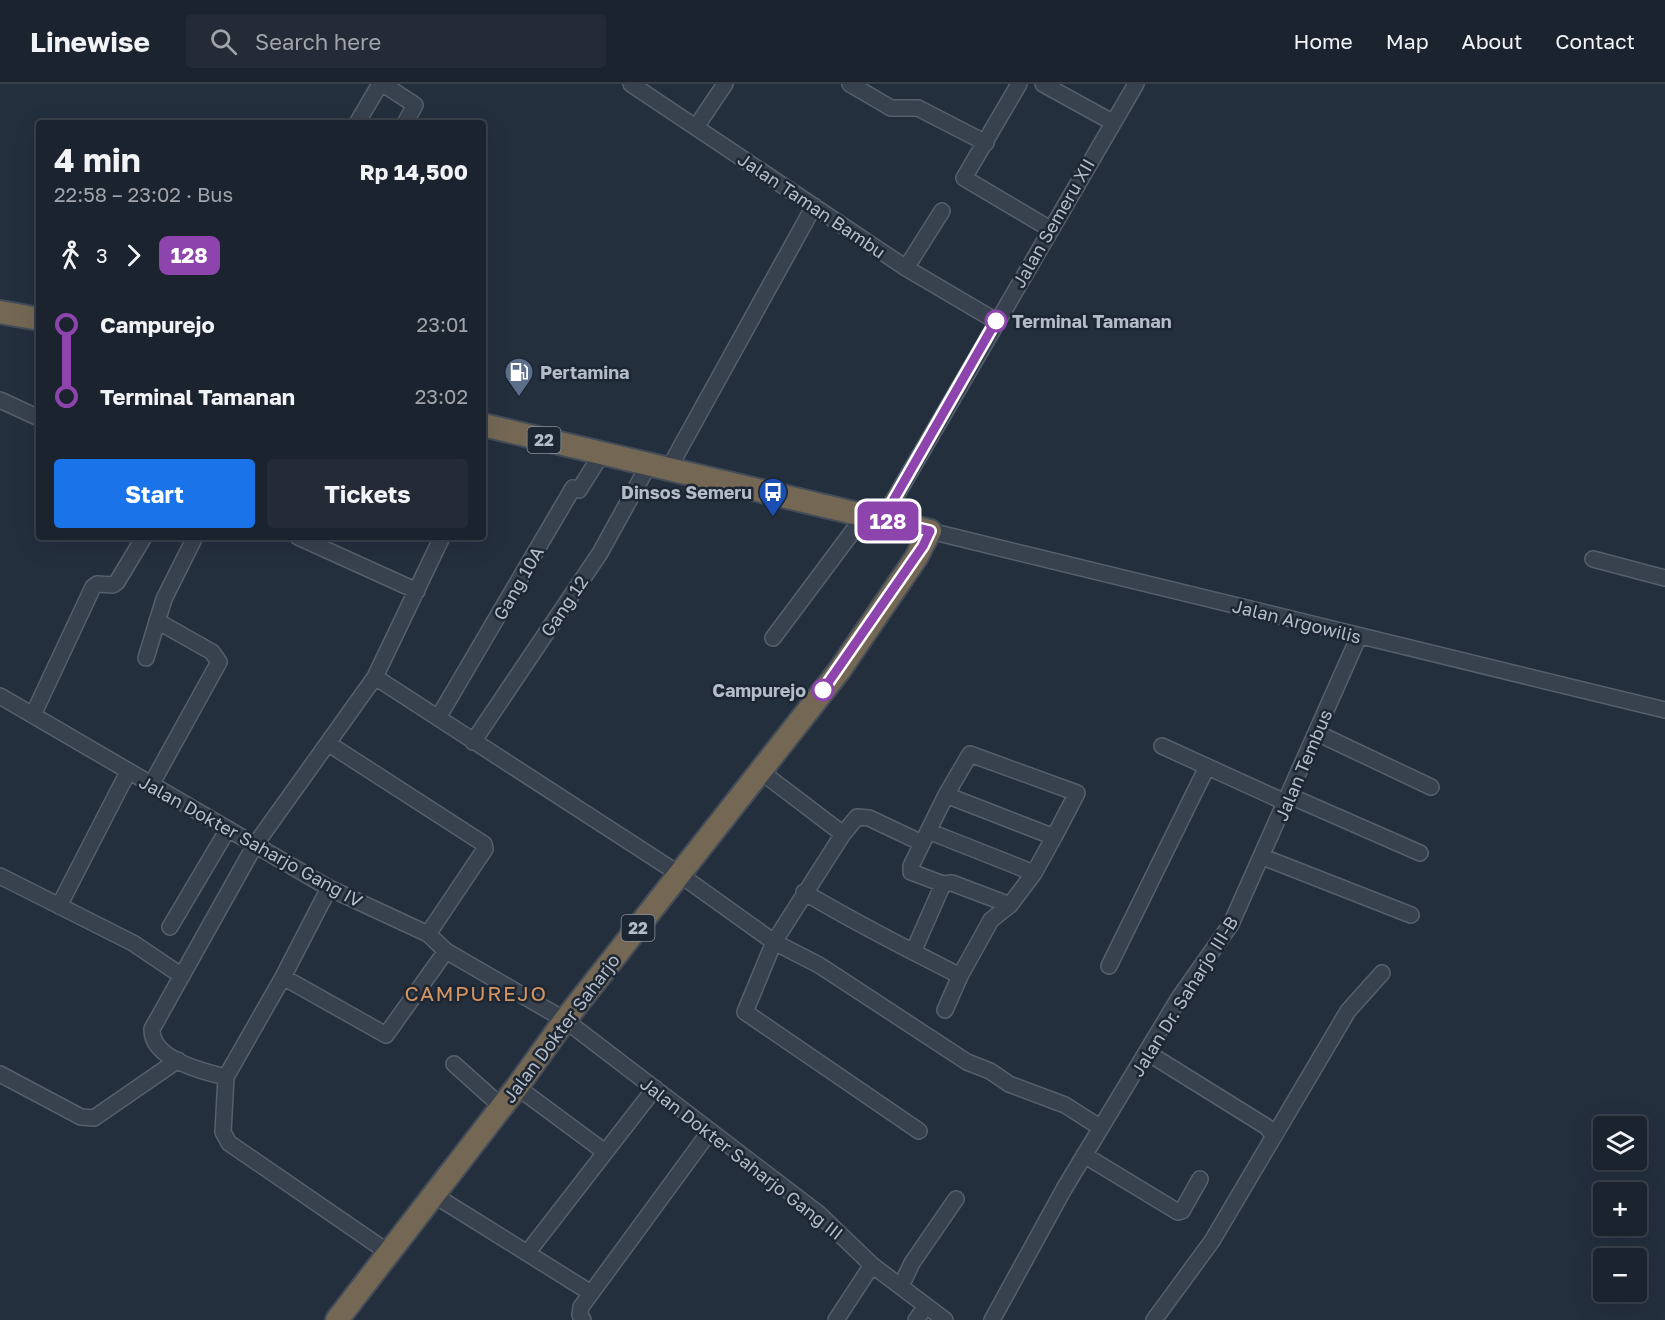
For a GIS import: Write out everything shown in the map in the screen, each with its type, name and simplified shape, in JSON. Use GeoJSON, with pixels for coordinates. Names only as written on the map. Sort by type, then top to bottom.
{"type":"FeatureCollection","features":[{"type":"Feature","properties":{"kind":"highway"},"geometry":{"type":"LineString","coordinates":[[0,312],[36,318]]}},
{"type":"Feature","properties":{"kind":"highway","name":"22"},"geometry":{"type":"LineString","coordinates":[[486,430],[601,454],[930,531]]}},
{"type":"Feature","properties":{"kind":"highway","name":"Jalan Dokter Saharjo"},"geometry":{"type":"LineString","coordinates":[[337,1320],[502,1107],[565,1020],[839,671],[916,558],[930,531]]}},
{"type":"Feature","properties":{"kind":"street"},"geometry":{"type":"LineString","coordinates":[[359,120],[382,84],[415,105],[407,120]]}},
{"type":"Feature","properties":{"kind":"street","name":"Jalan Taman Bambu"},"geometry":{"type":"LineString","coordinates":[[631,84],[906,268],[996,321]]}},
{"type":"Feature","properties":{"kind":"street"},"geometry":{"type":"LineString","coordinates":[[696,127],[725,84]]}},
{"type":"Feature","properties":{"kind":"street"},"geometry":{"type":"LineString","coordinates":[[850,84],[891,108],[918,108],[986,143]]}},
{"type":"Feature","properties":{"kind":"street"},"geometry":{"type":"LineString","coordinates":[[1019,84],[964,178],[1050,229]]}},
{"type":"Feature","properties":{"kind":"street"},"geometry":{"type":"LineString","coordinates":[[1043,84],[1112,122]]}},
{"type":"Feature","properties":{"kind":"street","name":"Jalan Semeru XII"},"geometry":{"type":"LineString","coordinates":[[773,638],[874,518],[996,321],[1136,84]]}},
{"type":"Feature","properties":{"kind":"street","name":"Gang 12"},"geometry":{"type":"LineString","coordinates":[[473,742],[658,468],[814,206]]}},
{"type":"Feature","properties":{"kind":"street"},"geometry":{"type":"LineString","coordinates":[[906,268],[942,211]]}},
{"type":"Feature","properties":{"kind":"street"},"geometry":{"type":"LineString","coordinates":[[0,400],[36,417]]}},
{"type":"Feature","properties":{"kind":"street","name":"Gang 10A"},"geometry":{"type":"LineString","coordinates":[[438,718],[573,488],[579,490],[601,454]]}},
{"type":"Feature","properties":{"kind":"street","name":"Jalan Argowilis"},"geometry":{"type":"LineString","coordinates":[[930,531],[1665,710]]}},
{"type":"Feature","properties":{"kind":"street"},"geometry":{"type":"LineString","coordinates":[[33,715],[93,587],[97,584],[113,585],[117,582],[142,540]]}},
{"type":"Feature","properties":{"kind":"street"},"geometry":{"type":"LineString","coordinates":[[146,658],[164,599],[194,540]]}},
{"type":"Feature","properties":{"kind":"street"},"geometry":{"type":"LineString","coordinates":[[305,540],[417,591]]}},
{"type":"Feature","properties":{"kind":"street"},"geometry":{"type":"LineString","coordinates":[[226,1077],[196,1070],[166,1054],[153,1039],[152,1029],[255,845],[330,744],[375,677],[441,540]]}},
{"type":"Feature","properties":{"kind":"street"},"geometry":{"type":"LineString","coordinates":[[1593,559],[1665,578]]}},
{"type":"Feature","properties":{"kind":"street"},"geometry":{"type":"LineString","coordinates":[[151,785],[219,662],[212,652],[157,621]]}},
{"type":"Feature","properties":{"kind":"street","name":"Jalan Tembus"},"geometry":{"type":"LineString","coordinates":[[1246,893],[1359,636]]}},
{"type":"Feature","properties":{"kind":"street"},"geometry":{"type":"LineString","coordinates":[[375,677],[679,874],[774,942],[819,965],[968,1062],[990,1071],[1009,1084],[1065,1105],[1101,1128]]}},
{"type":"Feature","properties":{"kind":"street","name":"Jalan Dokter Saharjo Gang IV"},"geometry":{"type":"LineString","coordinates":[[0,696],[329,888],[428,934],[446,951],[565,1020]]}},
{"type":"Feature","properties":{"kind":"street"},"geometry":{"type":"LineString","coordinates":[[1317,733],[1431,787]]}},
{"type":"Feature","properties":{"kind":"street"},"geometry":{"type":"LineString","coordinates":[[330,744],[484,844],[485,849],[428,934]]}},
{"type":"Feature","properties":{"kind":"street"},"geometry":{"type":"LineString","coordinates":[[1162,746],[1420,853]]}},
{"type":"Feature","properties":{"kind":"street"},"geometry":{"type":"LineString","coordinates":[[945,1010],[960,976],[992,920],[1010,905],[1034,873],[1077,793],[970,754],[925,837],[911,866],[911,872],[942,884],[952,883],[1010,905]]}},
{"type":"Feature","properties":{"kind":"street"},"geometry":{"type":"LineString","coordinates":[[1109,966],[1208,767]]}},
{"type":"Feature","properties":{"kind":"street"},"geometry":{"type":"LineString","coordinates":[[760,771],[843,834]]}},
{"type":"Feature","properties":{"kind":"street"},"geometry":{"type":"LineString","coordinates":[[59,906],[128,772]]}},
{"type":"Feature","properties":{"kind":"street"},"geometry":{"type":"LineString","coordinates":[[946,795],[1054,837]]}},
{"type":"Feature","properties":{"kind":"street"},"geometry":{"type":"LineString","coordinates":[[919,1131],[747,1016],[745,1008],[774,942],[804,892],[856,817],[869,818],[1034,873]]}},
{"type":"Feature","properties":{"kind":"street"},"geometry":{"type":"LineString","coordinates":[[170,927],[228,829]]}},
{"type":"Feature","properties":{"kind":"street"},"geometry":{"type":"LineString","coordinates":[[1263,857],[1411,915]]}},
{"type":"Feature","properties":{"kind":"street"},"geometry":{"type":"LineString","coordinates":[[0,876],[133,943],[182,976]]}},
{"type":"Feature","properties":{"kind":"street"},"geometry":{"type":"LineString","coordinates":[[914,950],[942,884]]}},
{"type":"Feature","properties":{"kind":"street"},"geometry":{"type":"LineString","coordinates":[[329,888],[284,977],[226,1077],[224,1138],[389,1253]]}},
{"type":"Feature","properties":{"kind":"street"},"geometry":{"type":"LineString","coordinates":[[804,892],[863,928],[914,950],[960,976]]}},
{"type":"Feature","properties":{"kind":"street","name":"Jalan Dr. Saharjo III-B"},"geometry":{"type":"LineString","coordinates":[[992,1320],[1084,1155],[1148,1053],[1179,998],[1231,924],[1246,893]]}},
{"type":"Feature","properties":{"kind":"street"},"geometry":{"type":"LineString","coordinates":[[284,977],[386,1035],[446,951]]}},
{"type":"Feature","properties":{"kind":"street"},"geometry":{"type":"LineString","coordinates":[[1154,1320],[1212,1241],[1348,1011],[1382,973]]}},
{"type":"Feature","properties":{"kind":"street","name":"Jalan Dokter Saharjo Gang III"},"geometry":{"type":"LineString","coordinates":[[565,1020],[819,1214],[872,1264],[945,1320]]}},
{"type":"Feature","properties":{"kind":"street"},"geometry":{"type":"LineString","coordinates":[[1148,1053],[1267,1127],[1273,1135]]}},
{"type":"Feature","properties":{"kind":"street"},"geometry":{"type":"LineString","coordinates":[[0,1074],[81,1116],[94,1118],[178,1060]]}},
{"type":"Feature","properties":{"kind":"street"},"geometry":{"type":"LineString","coordinates":[[454,1064],[502,1107]]}},
{"type":"Feature","properties":{"kind":"street"},"geometry":{"type":"LineString","coordinates":[[517,1087],[605,1152]]}},
{"type":"Feature","properties":{"kind":"street"},"geometry":{"type":"LineString","coordinates":[[528,1252],[655,1088]]}},
{"type":"Feature","properties":{"kind":"street"},"geometry":{"type":"LineString","coordinates":[[583,1320],[580,1315],[581,1307],[710,1131]]}},
{"type":"Feature","properties":{"kind":"street"},"geometry":{"type":"LineString","coordinates":[[1084,1155],[1178,1212],[1184,1209],[1200,1179]]}},
{"type":"Feature","properties":{"kind":"street"},"geometry":{"type":"LineString","coordinates":[[434,1195],[591,1293]]}},
{"type":"Feature","properties":{"kind":"street"},"geometry":{"type":"LineString","coordinates":[[901,1286],[912,1263],[956,1199]]}},
{"type":"Feature","properties":{"kind":"street"},"geometry":{"type":"LineString","coordinates":[[836,1320],[872,1264]]}},
{"type":"Feature","properties":{"kind":"street"},"geometry":{"type":"LineString","coordinates":[[916,1320],[926,1306]]}},
{"type":"Feature","properties":{"kind":"bus line","name":"128"},"geometry":{"type":"LineString","coordinates":[[823,690],[839,671],[923,546],[930,531],[882,520],[996,321]]}},
{"type":"Feature","properties":{"kind":"place","name":"Terminal Tamanan"},"geometry":{"type":"Point","coordinates":[996,321]}},
{"type":"Feature","properties":{"kind":"place","name":"Pertamina"},"geometry":{"type":"Point","coordinates":[519,398]}},
{"type":"Feature","properties":{"kind":"place","name":"Dinsos Semeru"},"geometry":{"type":"Point","coordinates":[773,518]}},
{"type":"Feature","properties":{"kind":"place","name":"Campurejo"},"geometry":{"type":"Point","coordinates":[823,690]}},
{"type":"Feature","properties":{"kind":"district","name":"CAMPUREJO"},"geometry":{"type":"Point","coordinates":[476,993]}}]}
